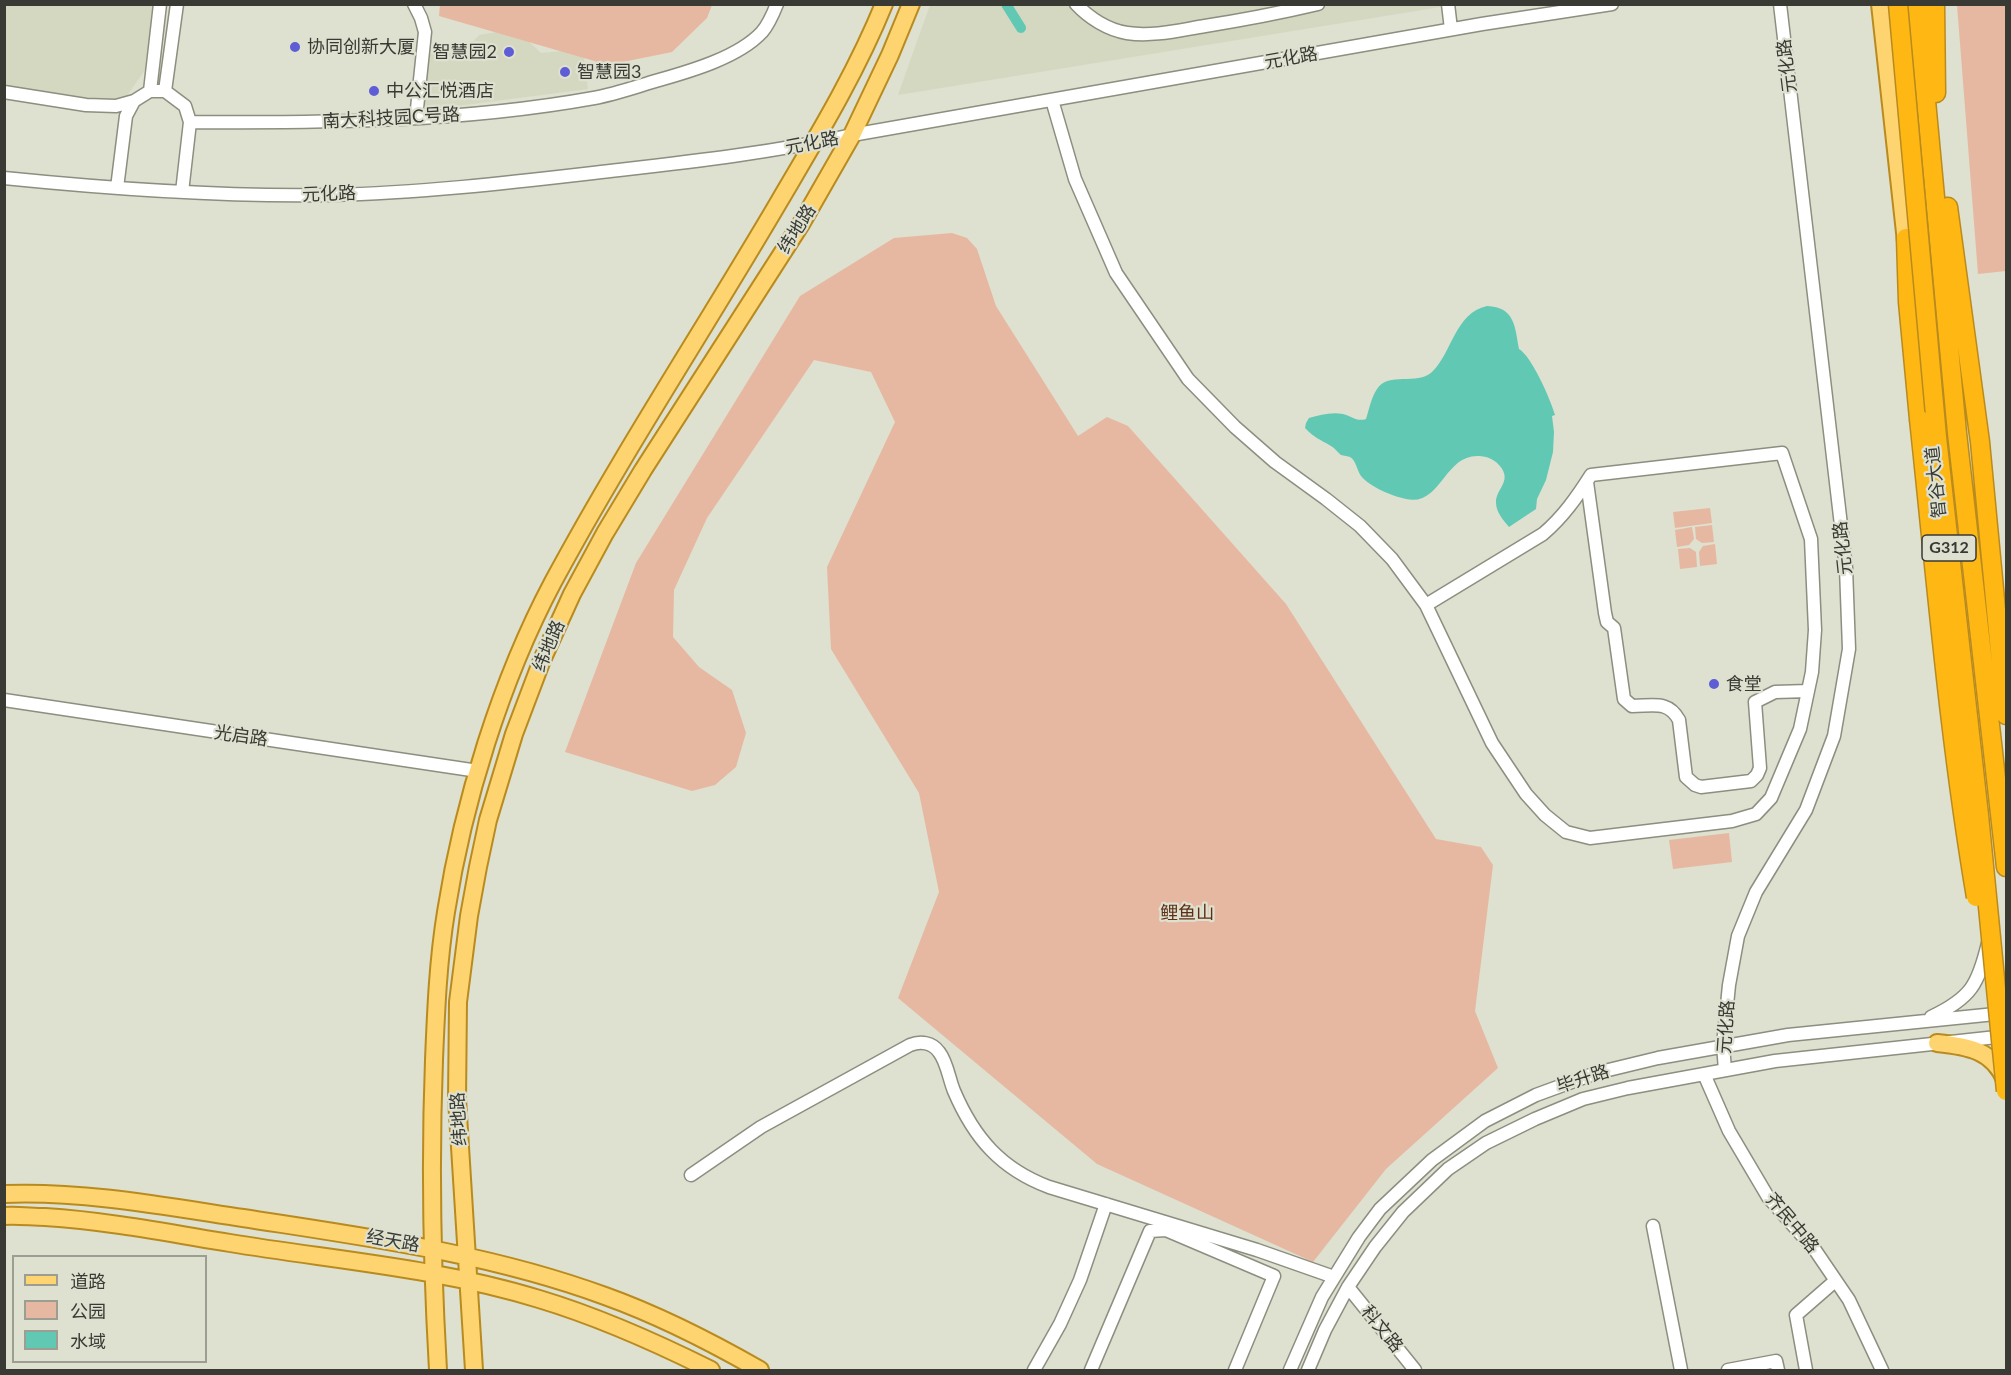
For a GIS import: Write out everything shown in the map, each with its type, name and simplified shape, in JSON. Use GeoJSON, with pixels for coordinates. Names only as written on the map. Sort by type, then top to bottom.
{"type":"FeatureCollection","features":[{"type":"Feature","properties":{"kind":"highway","name":"智谷大道"},"geometry":{"type":"LineString","coordinates":[[1898,4],[1937,436],[2007,1091]]}},
{"type":"Feature","properties":{"kind":"highway","name":"智谷大道"},"geometry":{"type":"LineString","coordinates":[[1917,4],[1957,433],[2007,867]]}},
{"type":"Feature","properties":{"kind":"highway","name":"G312"},"geometry":{"type":"LineString","coordinates":[[1929,4],[1936,121],[2007,773]]}},
{"type":"Feature","properties":{"kind":"highway"},"geometry":{"type":"LineString","coordinates":[[1935,4],[1936,121],[1980,442],[2007,715]]}},
{"type":"Feature","properties":{"kind":"highway"},"geometry":{"type":"LineString","coordinates":[[1906,238],[1908,302],[1919,419],[1962,816],[2002,1038]]}},
{"type":"Feature","properties":{"kind":"main road","name":"纬地路"},"geometry":{"type":"LineString","coordinates":[[438,1371],[432,1274],[433,1099],[437,1001],[446,912],[466,816],[489,735],[519,657],[551,585],[622,460],[728,289],[813,144],[868,44],[884,4]]}},
{"type":"Feature","properties":{"kind":"main road","name":"纬地路"},"geometry":{"type":"LineString","coordinates":[[474,1371],[457,1099],[458,1002],[478,867],[514,734],[542,660],[572,594],[605,534],[680,411],[801,224],[852,135],[911,4]]}},
{"type":"Feature","properties":{"kind":"main road","name":"智谷大道"},"geometry":{"type":"LineString","coordinates":[[1880,4],[1933,457],[1971,811],[2003,1013],[2002,1038],[2007,1069]]}},
{"type":"Feature","properties":{"kind":"main road"},"geometry":{"type":"LineString","coordinates":[[1937,1043],[1969,1047],[1990,1059],[2007,1082]]}},
{"type":"Feature","properties":{"kind":"main road","name":"经天路"},"geometry":{"type":"LineString","coordinates":[[4,1194],[73,1194],[432,1248],[544,1276],[606,1296],[667,1323],[760,1371]]}},
{"type":"Feature","properties":{"kind":"main road","name":"经天路"},"geometry":{"type":"LineString","coordinates":[[4,1216],[77,1219],[469,1281],[538,1298],[609,1322],[659,1344],[711,1371]]}},
{"type":"Feature","properties":{"kind":"street"},"geometry":{"type":"LineString","coordinates":[[150,91],[160,4]]}},
{"type":"Feature","properties":{"kind":"street"},"geometry":{"type":"LineString","coordinates":[[165,91],[177,4]]}},
{"type":"Feature","properties":{"kind":"street"},"geometry":{"type":"LineString","coordinates":[[414,4],[425,32],[416,118]]}},
{"type":"Feature","properties":{"kind":"street","name":"南大科技园C号路"},"geometry":{"type":"LineString","coordinates":[[190,122],[336,122],[416,118],[478,113],[595,97],[684,73],[733,52],[762,32],[777,4]]}},
{"type":"Feature","properties":{"kind":"street"},"geometry":{"type":"LineString","coordinates":[[1076,4],[1088,17],[1112,28],[1126,33],[1149,35],[1262,17],[1318,4]]}},
{"type":"Feature","properties":{"kind":"street"},"geometry":{"type":"LineString","coordinates":[[1448,4],[1451,29]]}},
{"type":"Feature","properties":{"kind":"street","name":"元化路"},"geometry":{"type":"LineString","coordinates":[[4,178],[242,196],[424,190],[518,182],[813,144],[852,135],[1451,29],[1612,4]]}},
{"type":"Feature","properties":{"kind":"street","name":"元化路"},"geometry":{"type":"LineString","coordinates":[[1725,1070],[1723,1045],[1729,985],[1738,936],[1756,892],[1806,810],[1834,736],[1849,649],[1846,568],[1780,4]]}},
{"type":"Feature","properties":{"kind":"street"},"geometry":{"type":"LineString","coordinates":[[4,92],[86,105],[116,106],[134,101],[150,91],[165,91],[185,106],[190,122],[182,192]]}},
{"type":"Feature","properties":{"kind":"street"},"geometry":{"type":"LineString","coordinates":[[1052,100],[1075,179],[1116,273],[1188,379],[1235,427],[1275,462],[1326,498],[1360,526],[1392,559],[1426,605],[1492,743],[1526,794],[1545,815],[1566,832],[1590,838],[1732,821],[1756,814],[1771,798],[1800,729],[1812,672],[1815,630],[1811,539],[1782,453],[1591,475],[1558,521],[1543,534],[1426,605]]}},
{"type":"Feature","properties":{"kind":"street"},"geometry":{"type":"LineString","coordinates":[[117,188],[126,116],[134,101]]}},
{"type":"Feature","properties":{"kind":"street"},"geometry":{"type":"LineString","coordinates":[[1587,482],[1605,613],[1607,622],[1614,628],[1624,699],[1632,706],[1667,706],[1674,712],[1679,720],[1686,777],[1701,787],[1751,781],[1760,768],[1755,702],[1775,692],[1808,691]]}},
{"type":"Feature","properties":{"kind":"street","name":"光启路"},"geometry":{"type":"LineString","coordinates":[[4,700],[478,771]]}},
{"type":"Feature","properties":{"kind":"street"},"geometry":{"type":"LineString","coordinates":[[1921,1022],[1952,1007],[1971,990],[1981,972],[1989,936]]}},
{"type":"Feature","properties":{"kind":"street","name":"毕升路"},"geometry":{"type":"LineString","coordinates":[[1290,1371],[1322,1297],[1359,1237],[1380,1209],[1432,1160],[1485,1120],[1536,1095],[1596,1073],[1658,1058],[1788,1035],[2003,1013]]}},
{"type":"Feature","properties":{"kind":"street","name":"毕升路"},"geometry":{"type":"LineString","coordinates":[[1308,1371],[1325,1330],[1348,1287],[1375,1247],[1403,1212],[1448,1169],[1486,1143],[1534,1119],[1583,1099],[1628,1088],[1776,1061],[2002,1038]]}},
{"type":"Feature","properties":{"kind":"street"},"geometry":{"type":"LineString","coordinates":[[691,1175],[761,1127],[910,1045],[924,1043],[933,1046],[940,1053],[961,1106],[978,1134],[1000,1161],[1018,1173],[1038,1183],[1257,1250],[1334,1277]]}},
{"type":"Feature","properties":{"kind":"street","name":"齐民中路"},"geometry":{"type":"LineString","coordinates":[[1704,1074],[1729,1131],[1768,1197],[1815,1250],[1850,1300],[1882,1371]]}},
{"type":"Feature","properties":{"kind":"street"},"geometry":{"type":"LineString","coordinates":[[1034,1371],[1060,1324],[1080,1280],[1106,1204]]}},
{"type":"Feature","properties":{"kind":"street"},"geometry":{"type":"LineString","coordinates":[[1653,1226],[1681,1371]]}},
{"type":"Feature","properties":{"kind":"street"},"geometry":{"type":"LineString","coordinates":[[1091,1371],[1150,1231],[1166,1230],[1274,1276],[1235,1371]]}},
{"type":"Feature","properties":{"kind":"street"},"geometry":{"type":"LineString","coordinates":[[1806,1371],[1796,1315],[1835,1281]]}},
{"type":"Feature","properties":{"kind":"street","name":"科文路"},"geometry":{"type":"LineString","coordinates":[[1348,1287],[1415,1371]]}},
{"type":"Feature","properties":{"kind":"street"},"geometry":{"type":"LineString","coordinates":[[1728,1371],[1776,1361],[1778,1371]]}},
{"type":"Feature","properties":{"kind":"shaded area"},"geometry":{"type":"Polygon","coordinates":[[[5,5],[154,5],[145,70],[126,97],[98,99],[96,110],[5,98],[5,5]]]}},
{"type":"Feature","properties":{"kind":"shaded area"},"geometry":{"type":"Polygon","coordinates":[[[930,5],[1453,5],[898,95],[930,5]]]}},
{"type":"Feature","properties":{"kind":"shaded area"},"geometry":{"type":"Polygon","coordinates":[[[509,30],[526,39],[541,53],[583,49],[588,89],[426,110],[422,96],[427,54],[464,52],[479,35],[509,30]]]}},
{"type":"Feature","properties":{"kind":"green space"},"geometry":{"type":"Polygon","coordinates":[[[440,4],[712,5],[707,18],[672,52],[608,65],[439,16],[440,4]]]}},
{"type":"Feature","properties":{"kind":"green space"},"geometry":{"type":"Polygon","coordinates":[[[1957,5],[2006,5],[2006,271],[1978,274],[1957,5]]]}},
{"type":"Feature","properties":{"kind":"green space","name":"鲤鱼山"},"geometry":{"type":"Polygon","coordinates":[[[952,233],[967,238],[977,249],[996,306],[1078,436],[1107,417],[1128,426],[1286,604],[1436,839],[1481,847],[1493,865],[1475,1011],[1498,1068],[1386,1169],[1313,1262],[1097,1164],[898,998],[939,892],[919,793],[831,649],[827,567],[895,422],[871,372],[814,360],[707,518],[674,590],[673,637],[699,667],[732,690],[746,733],[736,767],[715,785],[692,791],[565,752],[636,563],[800,296],[894,238],[952,233]]]}},
{"type":"Feature","properties":{"kind":"green space"},"geometry":{"type":"Polygon","coordinates":[[[1710,508],[1712,523],[1675,528],[1673,512],[1710,508]]]}},
{"type":"Feature","properties":{"kind":"green space"},"geometry":{"type":"Polygon","coordinates":[[[1712,525],[1714,542],[1702,543],[1696,539],[1695,527],[1712,525]]]}},
{"type":"Feature","properties":{"kind":"green space"},"geometry":{"type":"Polygon","coordinates":[[[1692,527],[1694,539],[1689,545],[1677,547],[1675,530],[1692,527]]]}},
{"type":"Feature","properties":{"kind":"green space"},"geometry":{"type":"Polygon","coordinates":[[[1715,544],[1717,564],[1700,566],[1699,552],[1703,546],[1715,544]]]}},
{"type":"Feature","properties":{"kind":"green space"},"geometry":{"type":"Polygon","coordinates":[[[1690,548],[1696,552],[1697,567],[1680,569],[1678,549],[1690,548]]]}},
{"type":"Feature","properties":{"kind":"green space"},"geometry":{"type":"Polygon","coordinates":[[[1729,833],[1732,862],[1673,869],[1669,840],[1729,833]]]}},
{"type":"Feature","properties":{"kind":"water"},"geometry":{"type":"Polygon","coordinates":[[[1487,306],[1503,310],[1512,320],[1519,349],[1535,369],[1555,415],[1552,416],[1553,452],[1546,480],[1537,499],[1536,509],[1509,527],[1496,506],[1505,479],[1504,474],[1502,468],[1490,458],[1479,456],[1467,458],[1458,463],[1427,495],[1418,499],[1406,499],[1370,484],[1361,476],[1352,458],[1341,455],[1305,428],[1309,418],[1326,414],[1343,414],[1357,419],[1366,419],[1373,396],[1382,384],[1395,379],[1419,378],[1432,372],[1461,325],[1476,310],[1487,306]]]}},
{"type":"Feature","properties":{"kind":"waterway"},"geometry":{"type":"LineString","coordinates":[[1006,4],[1021,28]]}},
{"type":"Feature","properties":{"kind":"place","name":"协同创新大厦"},"geometry":{"type":"Point","coordinates":[295,47]}},
{"type":"Feature","properties":{"kind":"place","name":"智慧园2"},"geometry":{"type":"Point","coordinates":[509,52]}},
{"type":"Feature","properties":{"kind":"place","name":"智慧园3"},"geometry":{"type":"Point","coordinates":[565,72]}},
{"type":"Feature","properties":{"kind":"place","name":"中公汇悦酒店"},"geometry":{"type":"Point","coordinates":[374,91]}},
{"type":"Feature","properties":{"kind":"place","name":"食堂"},"geometry":{"type":"Point","coordinates":[1714,684]}}]}
